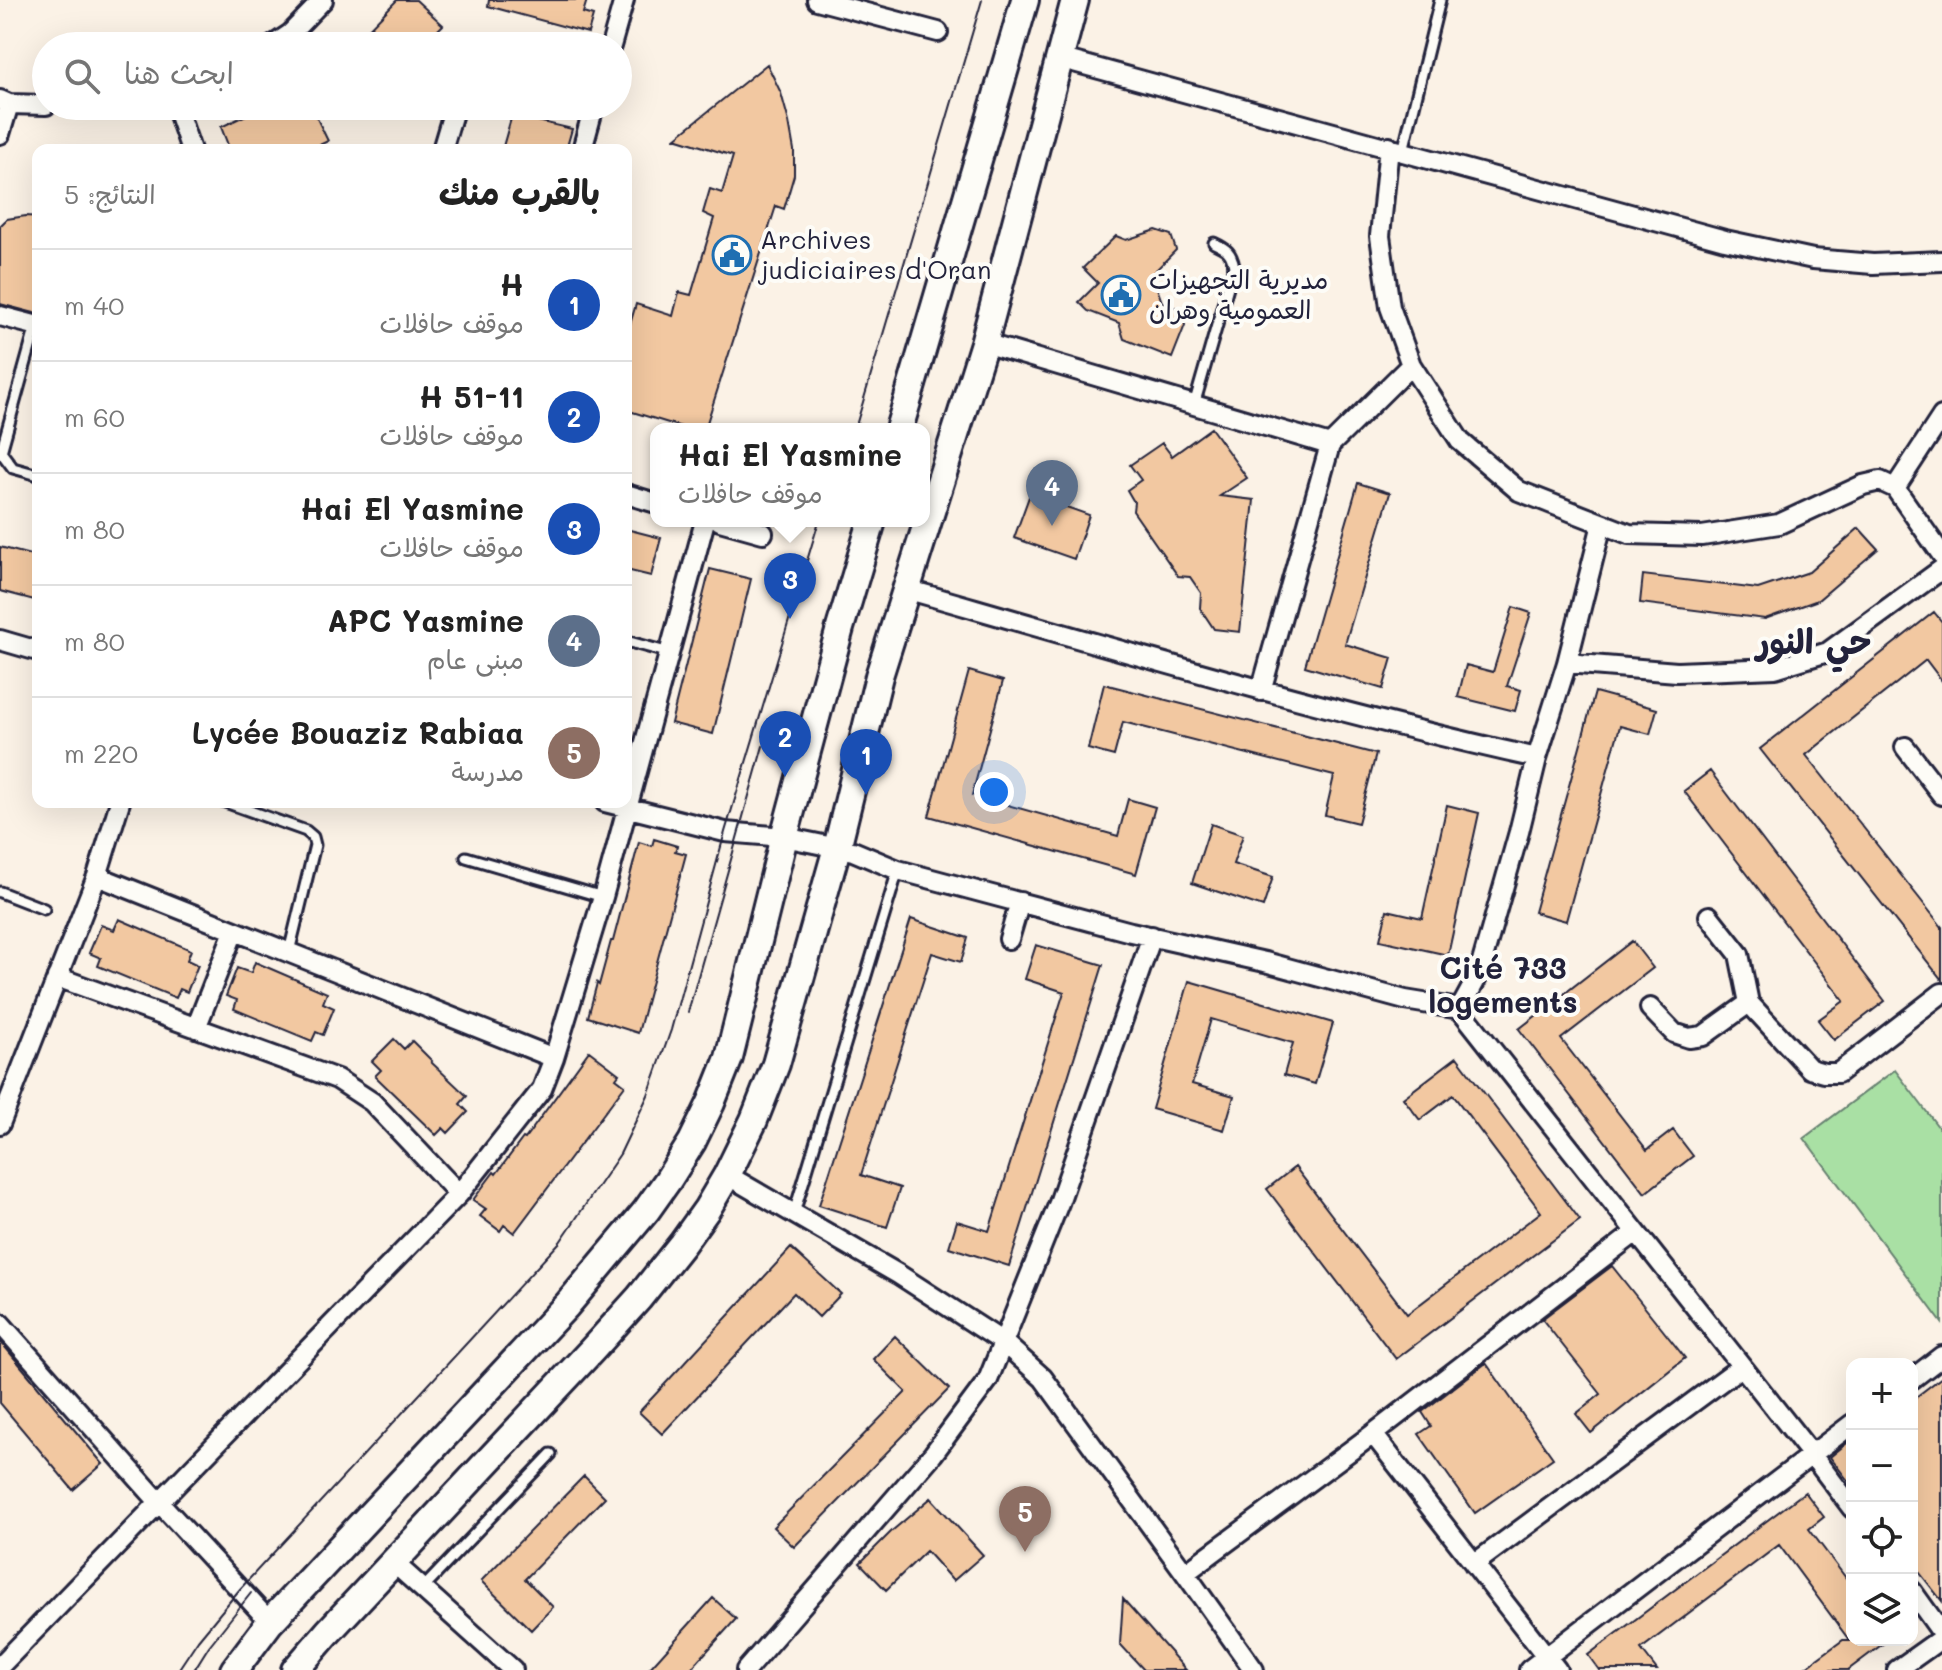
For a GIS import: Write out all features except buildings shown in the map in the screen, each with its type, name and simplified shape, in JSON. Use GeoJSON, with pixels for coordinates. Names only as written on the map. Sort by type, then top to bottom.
{"type":"FeatureCollection","features":[{"type":"Feature","properties":{"kind":"main road"},"geometry":{"type":"LineString","coordinates":[[901,423],[1025,0]]}},
{"type":"Feature","properties":{"kind":"main road"},"geometry":{"type":"LineString","coordinates":[[930,513],[984,343],[1075,0]]}},
{"type":"Feature","properties":{"kind":"main road"},"geometry":{"type":"LineString","coordinates":[[234,1670],[270,1622],[567,1305],[622,1241],[692,1142],[729,1058],[784,837],[870,527]]}},
{"type":"Feature","properties":{"kind":"main road"},"geometry":{"type":"LineString","coordinates":[[295,1670],[639,1298],[682,1244],[727,1175],[754,1120],[776,1064],[837,848],[879,676],[926,527]]}},
{"type":"Feature","properties":{"kind":"street"},"geometry":{"type":"LineString","coordinates":[[292,32],[323,0]]}},
{"type":"Feature","properties":{"kind":"street"},"geometry":{"type":"LineString","coordinates":[[615,32],[624,0]]}},
{"type":"Feature","properties":{"kind":"street"},"geometry":{"type":"LineString","coordinates":[[817,0],[938,32]]}},
{"type":"Feature","properties":{"kind":"street"},"geometry":{"type":"LineString","coordinates":[[1059,58],[1725,240],[1813,259],[1873,264],[1942,261]]}},
{"type":"Feature","properties":{"kind":"street"},"geometry":{"type":"LineString","coordinates":[[0,134],[4,102],[32,104]]}},
{"type":"Feature","properties":{"kind":"street"},"geometry":{"type":"LineString","coordinates":[[181,120],[189,144]]}},
{"type":"Feature","properties":{"kind":"street"},"geometry":{"type":"LineString","coordinates":[[444,144],[451,120]]}},
{"type":"Feature","properties":{"kind":"street"},"geometry":{"type":"LineString","coordinates":[[583,144],[588,120]]}},
{"type":"Feature","properties":{"kind":"street"},"geometry":{"type":"LineString","coordinates":[[1396,149],[1380,236],[1390,307],[1411,365],[1460,441],[1519,491],[1629,534],[1702,536],[1779,524],[1863,485],[1880,481],[1895,488],[1942,555]]}},
{"type":"Feature","properties":{"kind":"street"},"geometry":{"type":"LineString","coordinates":[[0,316],[32,325]]}},
{"type":"Feature","properties":{"kind":"street"},"geometry":{"type":"LineString","coordinates":[[984,343],[1330,445]]}},
{"type":"Feature","properties":{"kind":"street"},"geometry":{"type":"LineString","coordinates":[[1261,691],[1330,445],[1411,365]]}},
{"type":"Feature","properties":{"kind":"street"},"geometry":{"type":"LineString","coordinates":[[1895,488],[1942,416]]}},
{"type":"Feature","properties":{"kind":"street"},"geometry":{"type":"LineString","coordinates":[[1460,1009],[1478,976],[1537,758],[1567,663],[1602,524]]}},
{"type":"Feature","properties":{"kind":"street"},"geometry":{"type":"LineString","coordinates":[[632,786],[703,527]]}},
{"type":"Feature","properties":{"kind":"street"},"geometry":{"type":"LineString","coordinates":[[742,527],[763,533]]}},
{"type":"Feature","properties":{"kind":"street"},"geometry":{"type":"LineString","coordinates":[[1567,663],[1677,672],[1775,668],[1828,652],[1942,569]]}},
{"type":"Feature","properties":{"kind":"street"},"geometry":{"type":"LineString","coordinates":[[906,589],[1261,691],[1537,758]]}},
{"type":"Feature","properties":{"kind":"street"},"geometry":{"type":"LineString","coordinates":[[0,640],[32,649]]}},
{"type":"Feature","properties":{"kind":"street"},"geometry":{"type":"LineString","coordinates":[[1905,747],[1942,795]]}},
{"type":"Feature","properties":{"kind":"street"},"geometry":{"type":"LineString","coordinates":[[0,1124],[97,876],[118,808]]}},
{"type":"Feature","properties":{"kind":"street"},"geometry":{"type":"LineString","coordinates":[[0,1666],[459,1194],[542,1089],[603,897],[626,808]]}},
{"type":"Feature","properties":{"kind":"street"},"geometry":{"type":"LineString","coordinates":[[630,808],[725,832],[784,837],[853,851],[898,870],[1020,902],[1405,1000],[1460,1009],[1847,1502]]}},
{"type":"Feature","properties":{"kind":"street"},"geometry":{"type":"LineString","coordinates":[[97,876],[554,1058]]}},
{"type":"Feature","properties":{"kind":"street"},"geometry":{"type":"LineString","coordinates":[[1009,939],[1020,902]]}},
{"type":"Feature","properties":{"kind":"street"},"geometry":{"type":"LineString","coordinates":[[1709,916],[1739,954],[1749,1003],[1810,1069],[1838,1073],[1942,993]]}},
{"type":"Feature","properties":{"kind":"street"},"geometry":{"type":"LineString","coordinates":[[196,1028],[234,931]]}},
{"type":"Feature","properties":{"kind":"street"},"geometry":{"type":"LineString","coordinates":[[746,1670],[933,1454],[988,1380],[1059,1203],[1152,936]]}},
{"type":"Feature","properties":{"kind":"street"},"geometry":{"type":"LineString","coordinates":[[57,977],[337,1079],[372,1102],[459,1194]]}},
{"type":"Feature","properties":{"kind":"street"},"geometry":{"type":"LineString","coordinates":[[1650,1008],[1674,1033],[1689,1038],[1703,1036],[1749,1003]]}},
{"type":"Feature","properties":{"kind":"street"},"geometry":{"type":"LineString","coordinates":[[727,1175],[898,1274],[1003,1342],[1043,1378],[1254,1670]]}},
{"type":"Feature","properties":{"kind":"street"},"geometry":{"type":"LineString","coordinates":[[1185,1573],[1373,1434],[1636,1232]]}},
{"type":"Feature","properties":{"kind":"street"},"geometry":{"type":"LineString","coordinates":[[0,1323],[270,1622]]}},
{"type":"Feature","properties":{"kind":"street"},"geometry":{"type":"LineString","coordinates":[[1918,1374],[1942,1356]]}},
{"type":"Feature","properties":{"kind":"street"},"geometry":{"type":"LineString","coordinates":[[1474,1564],[1742,1366]]}},
{"type":"Feature","properties":{"kind":"street"},"geometry":{"type":"LineString","coordinates":[[1529,1670],[1551,1663],[1846,1429]]}},
{"type":"Feature","properties":{"kind":"street"},"geometry":{"type":"LineString","coordinates":[[1373,1434],[1551,1663]]}},
{"type":"Feature","properties":{"kind":"street"},"geometry":{"type":"LineString","coordinates":[[393,1562],[513,1670]]}},
{"type":"Feature","properties":{"kind":"street"},"geometry":{"type":"LineString","coordinates":[[1897,1670],[1942,1636],[1918,1600]]}},
{"type":"Feature","properties":{"kind":"lane"},"geometry":{"type":"LineString","coordinates":[[1396,149],[1440,0]]}},
{"type":"Feature","properties":{"kind":"lane"},"geometry":{"type":"LineString","coordinates":[[1194,405],[1234,266],[1227,248],[1214,243]]}},
{"type":"Feature","properties":{"kind":"lane"},"geometry":{"type":"LineString","coordinates":[[32,344],[1,452],[13,468],[32,473]]}},
{"type":"Feature","properties":{"kind":"lane"},"geometry":{"type":"LineString","coordinates":[[632,643],[670,653]]}},
{"type":"Feature","properties":{"kind":"lane"},"geometry":{"type":"LineString","coordinates":[[242,808],[306,831],[313,837],[315,845],[289,952]]}},
{"type":"Feature","properties":{"kind":"lane"},"geometry":{"type":"LineString","coordinates":[[466,857],[603,897]]}},
{"type":"Feature","properties":{"kind":"lane"},"geometry":{"type":"LineString","coordinates":[[794,1213],[898,870]]}},
{"type":"Feature","properties":{"kind":"lane"},"geometry":{"type":"LineString","coordinates":[[0,892],[44,909]]}},
{"type":"Feature","properties":{"kind":"lane"},"geometry":{"type":"LineString","coordinates":[[423,1588],[551,1454]]}},
{"type":"Feature","properties":{"kind":"green space"},"geometry":{"type":"Polygon","coordinates":[[[1895,1070],[1942,1132],[1942,1323],[1804,1138],[1895,1070]]]}},
{"type":"Feature","properties":{"kind":"tram line"},"geometry":{"type":"LineString","coordinates":[[857,423],[982,0]]}},
{"type":"Feature","properties":{"kind":"tram line"},"geometry":{"type":"LineString","coordinates":[[178,1670],[240,1589],[560,1242],[620,1154],[648,1095],[671,1030],[725,832],[817,527]]}},
{"type":"Feature","properties":{"kind":"tram line"},"geometry":{"type":"LineString","coordinates":[[688,1012],[763,746]]}},
{"type":"Feature","properties":{"kind":"tram line"},"geometry":{"type":"LineString","coordinates":[[194,1670],[251,1593]]}},
{"type":"Feature","properties":{"kind":"place","name":"Archives judiciaires d'Oran"},"geometry":{"type":"Point","coordinates":[732,255]}},
{"type":"Feature","properties":{"kind":"place","name":"مديرية التجهيزات العمومية وهران"},"geometry":{"type":"Point","coordinates":[1121,295]}},
{"type":"Feature","properties":{"kind":"place","name":"APC Yasmine"},"geometry":{"type":"Point","coordinates":[1052,526]}},
{"type":"Feature","properties":{"kind":"place","name":"Hai El Yasmine"},"geometry":{"type":"Point","coordinates":[790,619]}},
{"type":"Feature","properties":{"kind":"place","name":"H 51-11"},"geometry":{"type":"Point","coordinates":[785,777]}},
{"type":"Feature","properties":{"kind":"place","name":"H"},"geometry":{"type":"Point","coordinates":[866,795]}},
{"type":"Feature","properties":{"kind":"place","name":"Lycée Bouaziz Rabiaa"},"geometry":{"type":"Point","coordinates":[1025,1552]}},
{"type":"Feature","properties":{"kind":"district","name":"حي النور"},"geometry":{"type":"Point","coordinates":[1814,642]}},
{"type":"Feature","properties":{"kind":"district","name":"Cité 733 logements"},"geometry":{"type":"Point","coordinates":[1503,986]}}]}
